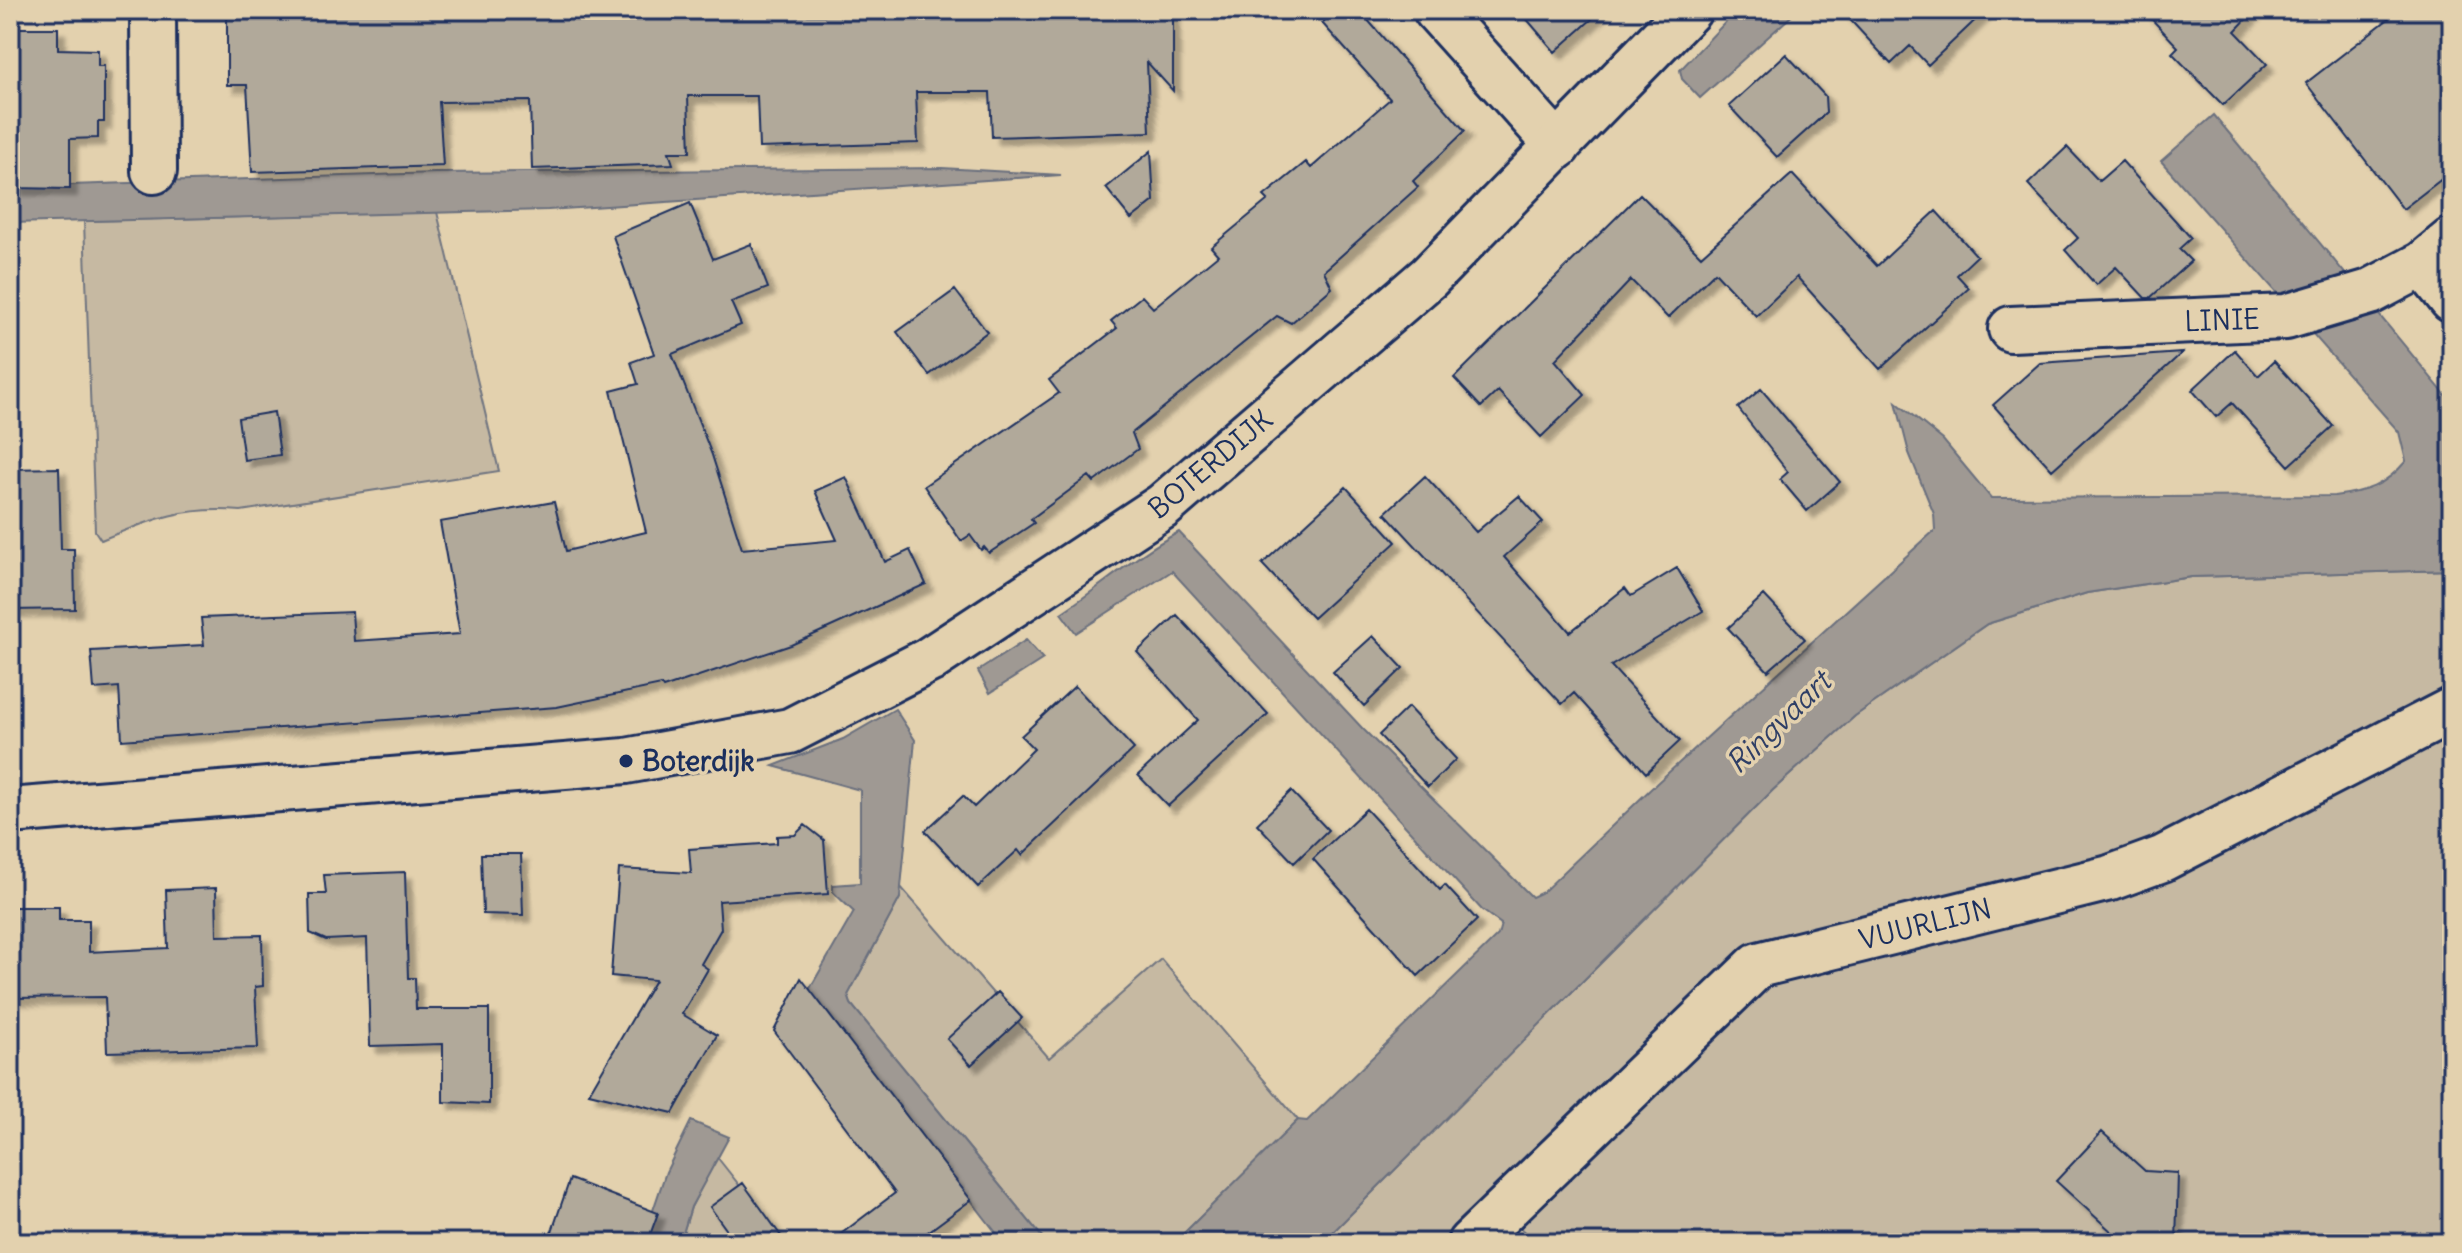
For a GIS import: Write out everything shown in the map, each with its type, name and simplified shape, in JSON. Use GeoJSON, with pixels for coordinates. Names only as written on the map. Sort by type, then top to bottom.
{"type":"FeatureCollection","features":[{"type":"Feature","properties":{"kind":"street"},"geometry":{"type":"LineString","coordinates":[[153,10],[154,171]]}},
{"type":"Feature","properties":{"kind":"street"},"geometry":{"type":"LineString","coordinates":[[1436,10],[1558,146]]}},
{"type":"Feature","properties":{"kind":"street","name":"BOTERDIJK"},"geometry":{"type":"LineString","coordinates":[[10,811],[626,761],[790,731],[929,660],[1163,506],[1429,277],[1689,10]]}},
{"type":"Feature","properties":{"kind":"street","name":"LINIE"},"geometry":{"type":"LineString","coordinates":[[2011,329],[2286,317],[2370,292],[2437,252],[2452,300]]}},
{"type":"Feature","properties":{"kind":"street","name":"VUURLIJN"},"geometry":{"type":"LineString","coordinates":[[1470,1243],[1758,965],[2110,878],[2162,859],[2452,710]]}},
{"type":"Feature","properties":{"kind":"shaded area"},"geometry":{"type":"Polygon","coordinates":[[[437,212],[499,471],[241,511],[185,512],[153,520],[101,540],[95,531],[84,221],[437,212]]]}},
{"type":"Feature","properties":{"kind":"shaded area"},"geometry":{"type":"Polygon","coordinates":[[[2452,570],[2452,694],[2246,799],[2157,837],[2066,868],[1795,937],[1451,1243],[1322,1243],[1773,790],[1855,716],[1987,624],[2087,593],[2191,577],[2452,570]]]}},
{"type":"Feature","properties":{"kind":"shaded area"},"geometry":{"type":"Polygon","coordinates":[[[2452,732],[2452,1243],[1536,1243],[1517,1225],[1765,983],[1830,963],[2119,899],[2194,869],[2452,732]]]}},
{"type":"Feature","properties":{"kind":"shaded area"},"geometry":{"type":"Polygon","coordinates":[[[900,886],[1049,1058],[1161,959],[1298,1120],[1174,1243],[1047,1243],[851,1004],[848,995],[900,898],[900,886]]]}},
{"type":"Feature","properties":{"kind":"shaded area"},"geometry":{"type":"Polygon","coordinates":[[[717,1157],[785,1243],[680,1243],[691,1207],[717,1157]]]}},
{"type":"Feature","properties":{"kind":"water"},"geometry":{"type":"Polygon","coordinates":[[[1737,10],[1798,10],[1700,98],[1682,79],[1680,70],[1737,10]]]}},
{"type":"Feature","properties":{"kind":"water","name":"Ringvaart"},"geometry":{"type":"Polygon","coordinates":[[[2214,115],[2452,403],[2452,570],[2191,577],[2087,593],[1987,624],[1855,716],[1773,790],[1322,1243],[1174,1243],[1298,1120],[1307,1121],[1498,935],[1501,924],[1482,910],[1172,571],[1076,633],[1061,613],[1148,550],[1179,532],[1363,729],[1532,897],[1543,892],[1657,783],[1935,530],[1934,514],[1909,453],[1896,402],[1943,440],[1991,498],[2334,496],[2374,486],[2406,461],[2399,432],[2161,161],[2214,115]]]}},
{"type":"Feature","properties":{"kind":"water"},"geometry":{"type":"Polygon","coordinates":[[[942,168],[1061,175],[548,210],[10,223],[10,187],[435,173],[942,168]]]}},
{"type":"Feature","properties":{"kind":"water"},"geometry":{"type":"Polygon","coordinates":[[[1026,640],[1043,659],[990,693],[978,671],[1026,640]]]}},
{"type":"Feature","properties":{"kind":"water"},"geometry":{"type":"Polygon","coordinates":[[[895,709],[915,740],[900,898],[848,995],[851,1004],[1047,1243],[1004,1243],[809,990],[854,912],[833,892],[833,885],[860,883],[860,790],[773,766],[843,739],[895,709]]]}},
{"type":"Feature","properties":{"kind":"water"},"geometry":{"type":"Polygon","coordinates":[[[691,1121],[729,1137],[691,1207],[680,1243],[642,1243],[666,1172],[691,1121]]]}},
{"type":"Feature","properties":{"kind":"building"},"geometry":{"type":"Polygon","coordinates":[[[227,10],[267,10],[267,13],[547,10],[547,14],[870,15],[1133,14],[1133,10],[1173,10],[1173,91],[1147,62],[1150,132],[992,137],[990,92],[916,92],[918,143],[759,148],[757,96],[688,96],[690,152],[669,152],[673,164],[532,169],[530,101],[439,102],[443,166],[252,172],[247,85],[227,85],[227,10]]]}},
{"type":"Feature","properties":{"kind":"building"},"geometry":{"type":"Polygon","coordinates":[[[1336,10],[1359,10],[1465,131],[1413,181],[1418,187],[1324,271],[1332,288],[1291,323],[1277,316],[1132,433],[1138,449],[1094,482],[1089,476],[1031,519],[1034,523],[989,553],[984,547],[981,550],[970,535],[961,541],[924,486],[1059,393],[1049,380],[1117,328],[1111,321],[1142,296],[1153,308],[1218,255],[1211,247],[1268,200],[1264,196],[1306,162],[1311,168],[1390,99],[1322,23],[1336,10]]]}},
{"type":"Feature","properties":{"kind":"building"},"geometry":{"type":"Polygon","coordinates":[[[1519,10],[1602,10],[1555,52],[1519,10]]]}},
{"type":"Feature","properties":{"kind":"building"},"geometry":{"type":"Polygon","coordinates":[[[1841,10],[1986,10],[1928,65],[1910,46],[1891,64],[1841,10]]]}},
{"type":"Feature","properties":{"kind":"building"},"geometry":{"type":"Polygon","coordinates":[[[2143,10],[2255,10],[2235,31],[2267,64],[2223,105],[2172,53],[2178,47],[2143,10]]]}},
{"type":"Feature","properties":{"kind":"building"},"geometry":{"type":"Polygon","coordinates":[[[2400,10],[2452,10],[2452,171],[2403,209],[2306,83],[2400,10]]]}},
{"type":"Feature","properties":{"kind":"building"},"geometry":{"type":"Polygon","coordinates":[[[15,28],[58,28],[58,49],[98,50],[98,66],[104,66],[104,122],[98,122],[98,138],[70,139],[70,189],[15,188],[15,28]]]}},
{"type":"Feature","properties":{"kind":"building"},"geometry":{"type":"Polygon","coordinates":[[[1786,54],[1825,96],[1826,113],[1777,157],[1729,106],[1786,54]]]}},
{"type":"Feature","properties":{"kind":"building"},"geometry":{"type":"Polygon","coordinates":[[[2067,147],[2099,181],[2122,161],[2191,238],[2179,249],[2191,261],[2150,298],[2145,298],[2116,267],[2096,285],[2065,250],[2078,238],[2028,184],[2067,147]]]}},
{"type":"Feature","properties":{"kind":"building"},"geometry":{"type":"Polygon","coordinates":[[[1151,151],[1154,201],[1131,219],[1106,188],[1151,151]]]}},
{"type":"Feature","properties":{"kind":"building"},"geometry":{"type":"Polygon","coordinates":[[[1792,174],[1877,266],[1936,211],[1977,256],[1957,275],[1969,288],[1880,369],[1797,277],[1756,316],[1715,272],[1668,318],[1631,280],[1555,360],[1585,395],[1541,437],[1498,391],[1481,407],[1454,378],[1640,194],[1701,256],[1792,174]]]}},
{"type":"Feature","properties":{"kind":"building"},"geometry":{"type":"Polygon","coordinates":[[[690,203],[713,259],[751,244],[768,288],[731,302],[741,325],[672,354],[712,455],[742,549],[837,540],[815,491],[846,477],[885,562],[910,550],[926,584],[791,645],[663,688],[661,685],[557,707],[122,740],[119,687],[94,689],[91,651],[204,645],[201,618],[352,612],[354,641],[460,634],[440,522],[554,502],[566,551],[646,532],[611,391],[638,384],[631,362],[654,354],[613,236],[690,203]]]}},
{"type":"Feature","properties":{"kind":"building"},"geometry":{"type":"Polygon","coordinates":[[[955,290],[987,332],[929,375],[897,332],[955,290]]]}},
{"type":"Feature","properties":{"kind":"building"},"geometry":{"type":"Polygon","coordinates":[[[2235,350],[2258,376],[2274,361],[2333,426],[2289,466],[2232,403],[2216,417],[2192,390],[2235,350]]]}},
{"type":"Feature","properties":{"kind":"building"},"geometry":{"type":"Polygon","coordinates":[[[2182,353],[2052,470],[1993,405],[2040,363],[2182,353]]]}},
{"type":"Feature","properties":{"kind":"building"},"geometry":{"type":"Polygon","coordinates":[[[1761,389],[1840,482],[1807,511],[1780,479],[1788,472],[1738,408],[1761,389]]]}},
{"type":"Feature","properties":{"kind":"building"},"geometry":{"type":"Polygon","coordinates":[[[274,412],[280,455],[244,460],[238,418],[274,412]]]}},
{"type":"Feature","properties":{"kind":"building"},"geometry":{"type":"Polygon","coordinates":[[[59,468],[61,549],[74,549],[75,609],[10,610],[10,469],[59,468]]]}},
{"type":"Feature","properties":{"kind":"building"},"geometry":{"type":"Polygon","coordinates":[[[1425,476],[1476,532],[1519,496],[1543,522],[1504,557],[1570,632],[1625,588],[1631,596],[1677,568],[1703,611],[1611,666],[1680,741],[1646,773],[1574,693],[1562,704],[1385,513],[1425,476]]]}},
{"type":"Feature","properties":{"kind":"building"},"geometry":{"type":"Polygon","coordinates":[[[1346,487],[1396,542],[1313,618],[1262,564],[1346,487]]]}},
{"type":"Feature","properties":{"kind":"building"},"geometry":{"type":"Polygon","coordinates":[[[1764,595],[1805,639],[1768,671],[1728,628],[1764,595]]]}},
{"type":"Feature","properties":{"kind":"building"},"geometry":{"type":"Polygon","coordinates":[[[1177,615],[1268,714],[1168,806],[1138,775],[1198,720],[1137,652],[1177,615]]]}},
{"type":"Feature","properties":{"kind":"building"},"geometry":{"type":"Polygon","coordinates":[[[1373,636],[1403,668],[1364,706],[1333,672],[1373,636]]]}},
{"type":"Feature","properties":{"kind":"building"},"geometry":{"type":"Polygon","coordinates":[[[1075,686],[1134,749],[1022,855],[1018,850],[978,887],[925,831],[963,796],[974,807],[1034,749],[1021,736],[1075,686]]]}},
{"type":"Feature","properties":{"kind":"building"},"geometry":{"type":"Polygon","coordinates":[[[1408,707],[1456,759],[1428,787],[1379,735],[1408,707]]]}},
{"type":"Feature","properties":{"kind":"building"},"geometry":{"type":"Polygon","coordinates":[[[1291,791],[1328,830],[1294,863],[1257,824],[1291,791]]]}},
{"type":"Feature","properties":{"kind":"building"},"geometry":{"type":"Polygon","coordinates":[[[1366,809],[1440,890],[1445,885],[1477,920],[1418,976],[1313,859],[1366,809]]]}},
{"type":"Feature","properties":{"kind":"building"},"geometry":{"type":"Polygon","coordinates":[[[805,825],[824,840],[828,894],[719,901],[721,929],[701,964],[708,969],[682,1014],[717,1035],[673,1113],[589,1093],[655,980],[611,976],[619,869],[691,873],[689,849],[777,843],[777,836],[795,835],[805,825]]]}},
{"type":"Feature","properties":{"kind":"building"},"geometry":{"type":"Polygon","coordinates":[[[481,854],[521,854],[523,915],[483,914],[481,854]]]}},
{"type":"Feature","properties":{"kind":"building"},"geometry":{"type":"Polygon","coordinates":[[[405,872],[408,978],[415,978],[416,1009],[489,1009],[489,1104],[443,1102],[443,1044],[370,1046],[367,938],[326,940],[310,933],[309,894],[326,894],[324,875],[405,872]]]}},
{"type":"Feature","properties":{"kind":"building"},"geometry":{"type":"Polygon","coordinates":[[[216,888],[217,936],[262,935],[263,986],[255,987],[258,1048],[107,1052],[105,997],[10,998],[10,907],[59,907],[59,920],[89,920],[89,952],[168,948],[166,890],[216,888]]]}},
{"type":"Feature","properties":{"kind":"building"},"geometry":{"type":"Polygon","coordinates":[[[801,978],[971,1200],[913,1243],[829,1243],[895,1193],[774,1031],[801,978]]]}},
{"type":"Feature","properties":{"kind":"building"},"geometry":{"type":"Polygon","coordinates":[[[998,992],[1022,1018],[971,1065],[947,1039],[998,992]]]}},
{"type":"Feature","properties":{"kind":"building"},"geometry":{"type":"Polygon","coordinates":[[[2102,1132],[2145,1171],[2178,1173],[2176,1243],[2124,1243],[2056,1181],[2102,1132]]]}},
{"type":"Feature","properties":{"kind":"building"},"geometry":{"type":"Polygon","coordinates":[[[570,1179],[658,1213],[647,1243],[548,1243],[570,1179]]]}},
{"type":"Feature","properties":{"kind":"building"},"geometry":{"type":"Polygon","coordinates":[[[743,1183],[786,1243],[736,1243],[710,1207],[743,1183]]]}},
{"type":"Feature","properties":{"kind":"place","name":"Boterdijk"},"geometry":{"type":"Point","coordinates":[626,761]}}]}
